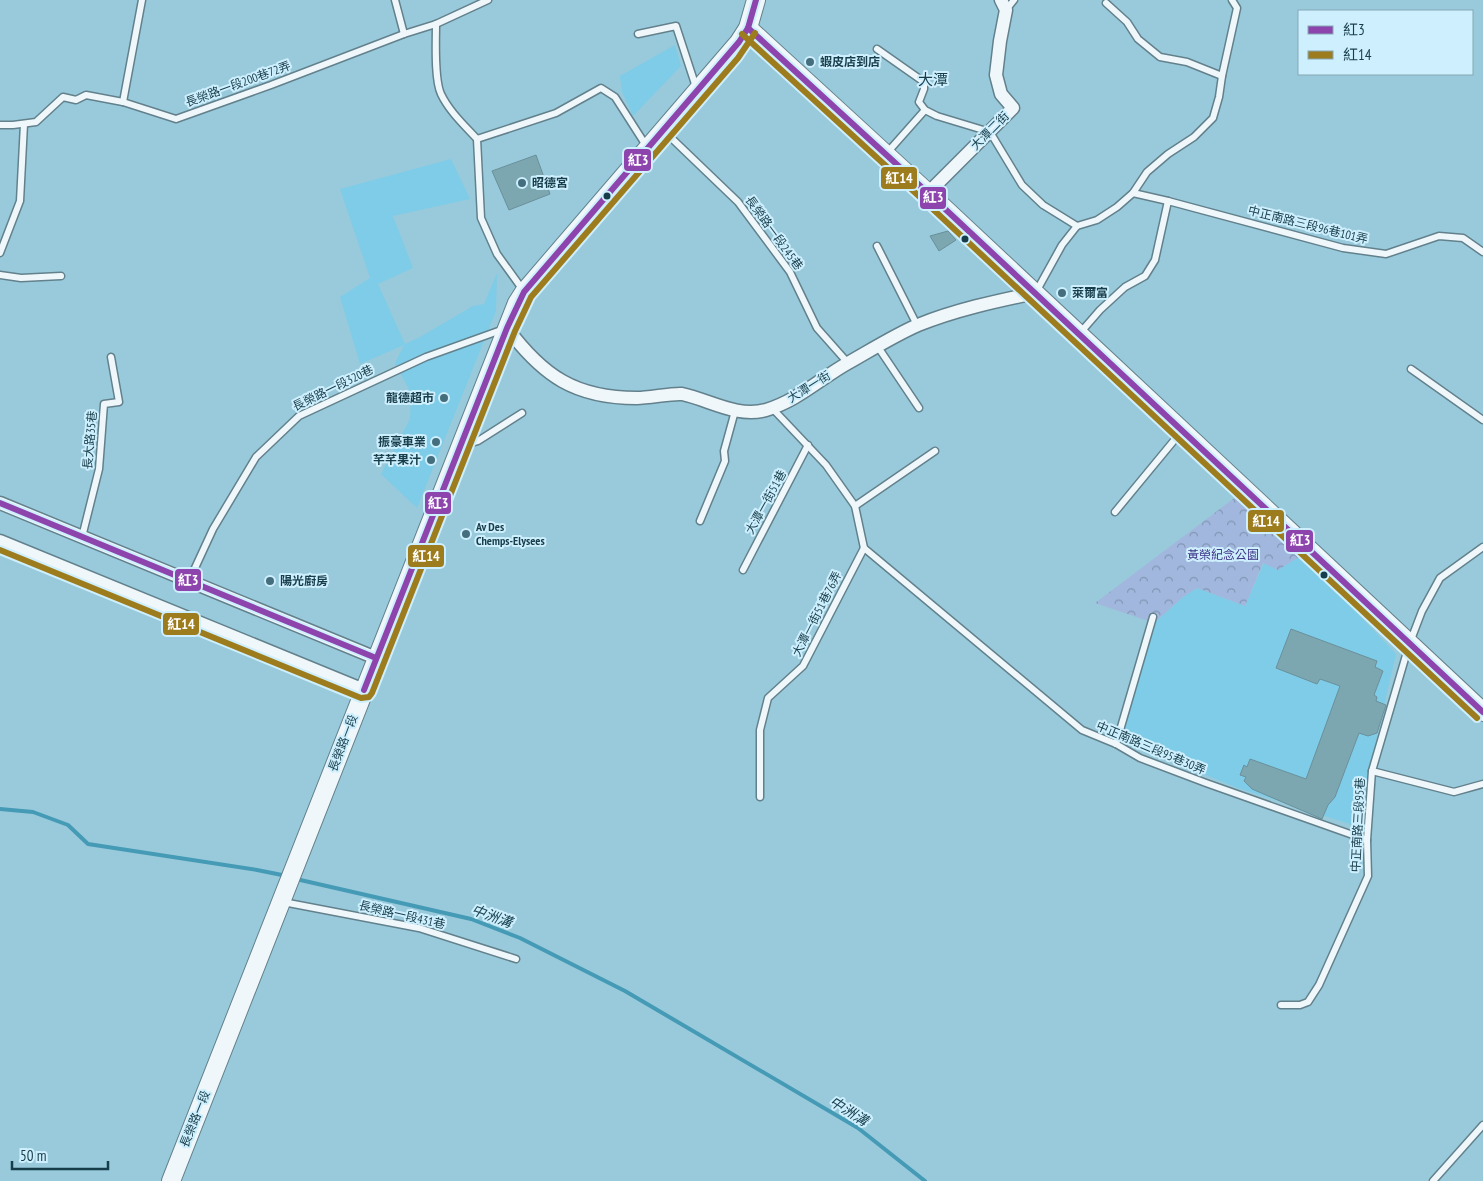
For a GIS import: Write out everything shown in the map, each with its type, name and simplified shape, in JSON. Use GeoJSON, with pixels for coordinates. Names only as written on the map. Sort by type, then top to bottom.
{"type":"FeatureCollection","features":[{"type":"Feature","properties":{"kind":"street","name":"長榮路一段"},"geometry":{"type":"LineString","coordinates":[[171,1181],[507,328],[524,292],[739,42],[748,28],[756,0]]}},
{"type":"Feature","properties":{"kind":"street","name":"大潭二街"},"geometry":{"type":"LineString","coordinates":[[928,193],[1013,108],[1001,94],[996,75],[1007,3]]}},
{"type":"Feature","properties":{"kind":"street"},"geometry":{"type":"LineString","coordinates":[[748,28],[928,193],[1483,712]]}},
{"type":"Feature","properties":{"kind":"street","name":"大潭一街"},"geometry":{"type":"LineString","coordinates":[[507,328],[538,364],[560,381],[589,392],[612,398],[652,398],[680,394],[735,411],[765,410],[794,399],[815,383],[848,363],[917,326],[986,304],[1035,293]]}},
{"type":"Feature","properties":{"kind":"street"},"geometry":{"type":"LineString","coordinates":[[0,503],[376,658]]}},
{"type":"Feature","properties":{"kind":"street"},"geometry":{"type":"LineString","coordinates":[[0,541],[364,690]]}},
{"type":"Feature","properties":{"kind":"lane"},"geometry":{"type":"LineString","coordinates":[[122,102],[142,0]]}},
{"type":"Feature","properties":{"kind":"lane"},"geometry":{"type":"LineString","coordinates":[[395,0],[404,34]]}},
{"type":"Feature","properties":{"kind":"lane","name":"長榮路一段200巷72弄"},"geometry":{"type":"LineString","coordinates":[[0,125],[36,122],[63,97],[76,100],[86,95],[122,102],[176,119],[404,34],[436,24],[488,0]]}},
{"type":"Feature","properties":{"kind":"lane"},"geometry":{"type":"LineString","coordinates":[[1035,293],[1062,245],[1077,226],[1097,220],[1117,207],[1133,193],[1147,172],[1168,154],[1194,137],[1213,118],[1237,8],[1232,0]]}},
{"type":"Feature","properties":{"kind":"lane"},"geometry":{"type":"LineString","coordinates":[[1106,3],[1127,22],[1138,39],[1160,57],[1187,62],[1222,76]]}},
{"type":"Feature","properties":{"kind":"lane"},"geometry":{"type":"LineString","coordinates":[[436,24],[435,57],[440,93],[457,118],[477,139],[481,218],[497,254],[524,292]]}},
{"type":"Feature","properties":{"kind":"lane"},"geometry":{"type":"LineString","coordinates":[[638,34],[676,26],[698,91]]}},
{"type":"Feature","properties":{"kind":"lane"},"geometry":{"type":"LineString","coordinates":[[877,49],[924,82],[924,89],[919,102],[926,110],[937,116],[990,132],[1022,185],[1043,205],[1077,226]]}},
{"type":"Feature","properties":{"kind":"lane"},"geometry":{"type":"LineString","coordinates":[[477,139],[556,113],[601,88],[614,97],[647,148]]}},
{"type":"Feature","properties":{"kind":"lane"},"geometry":{"type":"LineString","coordinates":[[886,154],[926,110]]}},
{"type":"Feature","properties":{"kind":"lane"},"geometry":{"type":"LineString","coordinates":[[0,253],[20,201],[24,124]]}},
{"type":"Feature","properties":{"kind":"lane","name":"長榮路一段245巷"},"geometry":{"type":"LineString","coordinates":[[663,131],[738,202],[790,272],[817,328],[848,363]]}},
{"type":"Feature","properties":{"kind":"lane","name":"中正南路三段96巷101弄"},"geometry":{"type":"LineString","coordinates":[[1133,193],[1343,248],[1386,254],[1439,236],[1463,238],[1483,252]]}},
{"type":"Feature","properties":{"kind":"lane"},"geometry":{"type":"LineString","coordinates":[[1078,334],[1125,287],[1145,276],[1155,260],[1168,201]]}},
{"type":"Feature","properties":{"kind":"lane"},"geometry":{"type":"LineString","coordinates":[[877,246],[917,326]]}},
{"type":"Feature","properties":{"kind":"lane"},"geometry":{"type":"LineString","coordinates":[[0,276],[21,278],[61,276]]}},
{"type":"Feature","properties":{"kind":"lane","name":"長榮路一段320巷"},"geometry":{"type":"LineString","coordinates":[[189,581],[214,529],[256,457],[299,416],[426,357],[507,328]]}},
{"type":"Feature","properties":{"kind":"lane"},"geometry":{"type":"LineString","coordinates":[[878,347],[919,408]]}},
{"type":"Feature","properties":{"kind":"lane","name":"長大路35巷"},"geometry":{"type":"LineString","coordinates":[[82,537],[99,469],[104,404],[119,402],[111,357]]}},
{"type":"Feature","properties":{"kind":"lane"},"geometry":{"type":"LineString","coordinates":[[1411,369],[1483,420]]}},
{"type":"Feature","properties":{"kind":"lane"},"geometry":{"type":"LineString","coordinates":[[772,408],[826,465],[855,506],[864,548]]}},
{"type":"Feature","properties":{"kind":"lane"},"geometry":{"type":"LineString","coordinates":[[700,521],[725,461],[724,451],[735,411]]}},
{"type":"Feature","properties":{"kind":"lane"},"geometry":{"type":"LineString","coordinates":[[461,446],[478,441],[522,413]]}},
{"type":"Feature","properties":{"kind":"lane"},"geometry":{"type":"LineString","coordinates":[[1115,512],[1181,431]]}},
{"type":"Feature","properties":{"kind":"lane","name":"大潭一街51巷"},"geometry":{"type":"LineString","coordinates":[[743,570],[808,445]]}},
{"type":"Feature","properties":{"kind":"lane"},"geometry":{"type":"LineString","coordinates":[[855,506],[936,451]]}},
{"type":"Feature","properties":{"kind":"lane","name":"中正南路三段95巷"},"geometry":{"type":"LineString","coordinates":[[1281,1005],[1300,1005],[1308,1002],[1319,985],[1368,876],[1367,840],[1372,771],[1409,644],[1422,611],[1440,578],[1483,547]]}},
{"type":"Feature","properties":{"kind":"lane","name":"中正南路三段95巷30弄"},"geometry":{"type":"LineString","coordinates":[[864,548],[1082,730],[1116,744],[1140,758],[1367,840]]}},
{"type":"Feature","properties":{"kind":"lane","name":"大潭一街51巷76弄"},"geometry":{"type":"LineString","coordinates":[[760,798],[760,730],[768,698],[803,666],[864,548]]}},
{"type":"Feature","properties":{"kind":"lane"},"geometry":{"type":"LineString","coordinates":[[1116,744],[1153,617]]}},
{"type":"Feature","properties":{"kind":"lane"},"geometry":{"type":"LineString","coordinates":[[1372,771],[1454,792],[1483,784]]}},
{"type":"Feature","properties":{"kind":"lane","name":"長榮路一段431巷"},"geometry":{"type":"LineString","coordinates":[[282,902],[419,928],[516,959]]}},
{"type":"Feature","properties":{"kind":"lane"},"geometry":{"type":"LineString","coordinates":[[1433,1181],[1483,1125]]}},
{"type":"Feature","properties":{"kind":"shaded area"},"geometry":{"type":"Polygon","coordinates":[[[675,45],[681,66],[633,116],[622,92],[620,76],[675,45]]]}},
{"type":"Feature","properties":{"kind":"shaded area"},"geometry":{"type":"Polygon","coordinates":[[[451,159],[470,199],[393,216],[413,268],[378,284],[405,344],[473,306],[484,304],[497,273],[496,311],[417,508],[381,474],[410,419],[411,393],[395,363],[404,345],[360,364],[340,297],[370,278],[340,189],[451,159]]]}},
{"type":"Feature","properties":{"kind":"shaded area"},"geometry":{"type":"Polygon","coordinates":[[[1302,555],[1396,654],[1356,826],[1235,787],[1122,740],[1154,623],[1183,597],[1197,588],[1245,606],[1264,563],[1278,570],[1302,555]]]}},
{"type":"Feature","properties":{"kind":"green space","name":"黃榮紀念公園"},"geometry":{"type":"Polygon","coordinates":[[[1237,496],[1302,555],[1278,570],[1263,563],[1245,606],[1197,588],[1183,597],[1154,623],[1095,603],[1237,496]]]}},
{"type":"Feature","properties":{"kind":"building","name":"昭德宮"},"geometry":{"type":"Polygon","coordinates":[[[536,155],[550,194],[509,210],[492,171],[536,155]]]}},
{"type":"Feature","properties":{"kind":"building"},"geometry":{"type":"Polygon","coordinates":[[[948,231],[956,240],[939,251],[930,236],[948,231]]]}},
{"type":"Feature","properties":{"kind":"building"},"geometry":{"type":"Polygon","coordinates":[[[1291,629],[1377,661],[1375,667],[1383,671],[1374,695],[1377,697],[1376,701],[1386,705],[1377,733],[1368,736],[1359,733],[1335,797],[1328,805],[1322,819],[1252,789],[1244,781],[1246,777],[1240,775],[1244,765],[1247,767],[1250,759],[1306,779],[1340,686],[1320,679],[1317,684],[1276,668],[1291,629]]]}},
{"type":"Feature","properties":{"kind":"waterway","name":"中洲溝"},"geometry":{"type":"LineString","coordinates":[[0,809],[33,812],[68,825],[88,844],[287,876]]}},
{"type":"Feature","properties":{"kind":"waterway","name":"中洲溝"},"geometry":{"type":"LineString","coordinates":[[296,879],[471,919],[520,938],[625,991],[858,1128],[925,1181]]}},
{"type":"Feature","properties":{"kind":"transit line","name":"紅3"},"geometry":{"type":"LineString","coordinates":[[364,690],[507,328],[524,292],[739,42],[748,28],[756,0]]}},
{"type":"Feature","properties":{"kind":"transit line","name":"紅3"},"geometry":{"type":"LineString","coordinates":[[748,28],[928,193],[1483,712]]}},
{"type":"Feature","properties":{"kind":"transit line","name":"紅14"},"geometry":{"type":"LineString","coordinates":[[0,550],[361,698],[369,697],[515,331],[531,297],[738,58],[755,33]]}},
{"type":"Feature","properties":{"kind":"transit line","name":"紅14"},"geometry":{"type":"LineString","coordinates":[[742,34],[922,199],[1477,718]]}},
{"type":"Feature","properties":{"kind":"transit line","name":"紅3"},"geometry":{"type":"LineString","coordinates":[[0,503],[376,658]]}},
{"type":"Feature","properties":{"kind":"place","name":"蝦皮店到店"},"geometry":{"type":"Point","coordinates":[810,62]}},
{"type":"Feature","properties":{"kind":"place","name":"昭德宮"},"geometry":{"type":"Point","coordinates":[522,183]}},
{"type":"Feature","properties":{"kind":"place","name":"萊爾富"},"geometry":{"type":"Point","coordinates":[1062,293]}},
{"type":"Feature","properties":{"kind":"place","name":"龍德超市"},"geometry":{"type":"Point","coordinates":[444,398]}},
{"type":"Feature","properties":{"kind":"place","name":"振豪車業"},"geometry":{"type":"Point","coordinates":[436,442]}},
{"type":"Feature","properties":{"kind":"place","name":"芊芊果汁"},"geometry":{"type":"Point","coordinates":[431,460]}},
{"type":"Feature","properties":{"kind":"place","name":"Av Des Chemps-Elysees"},"geometry":{"type":"Point","coordinates":[466,534]}},
{"type":"Feature","properties":{"kind":"place","name":"陽光廚房"},"geometry":{"type":"Point","coordinates":[270,581]}},
{"type":"Feature","properties":{"kind":"district","name":"大潭"},"geometry":{"type":"Point","coordinates":[933,80]}}]}
